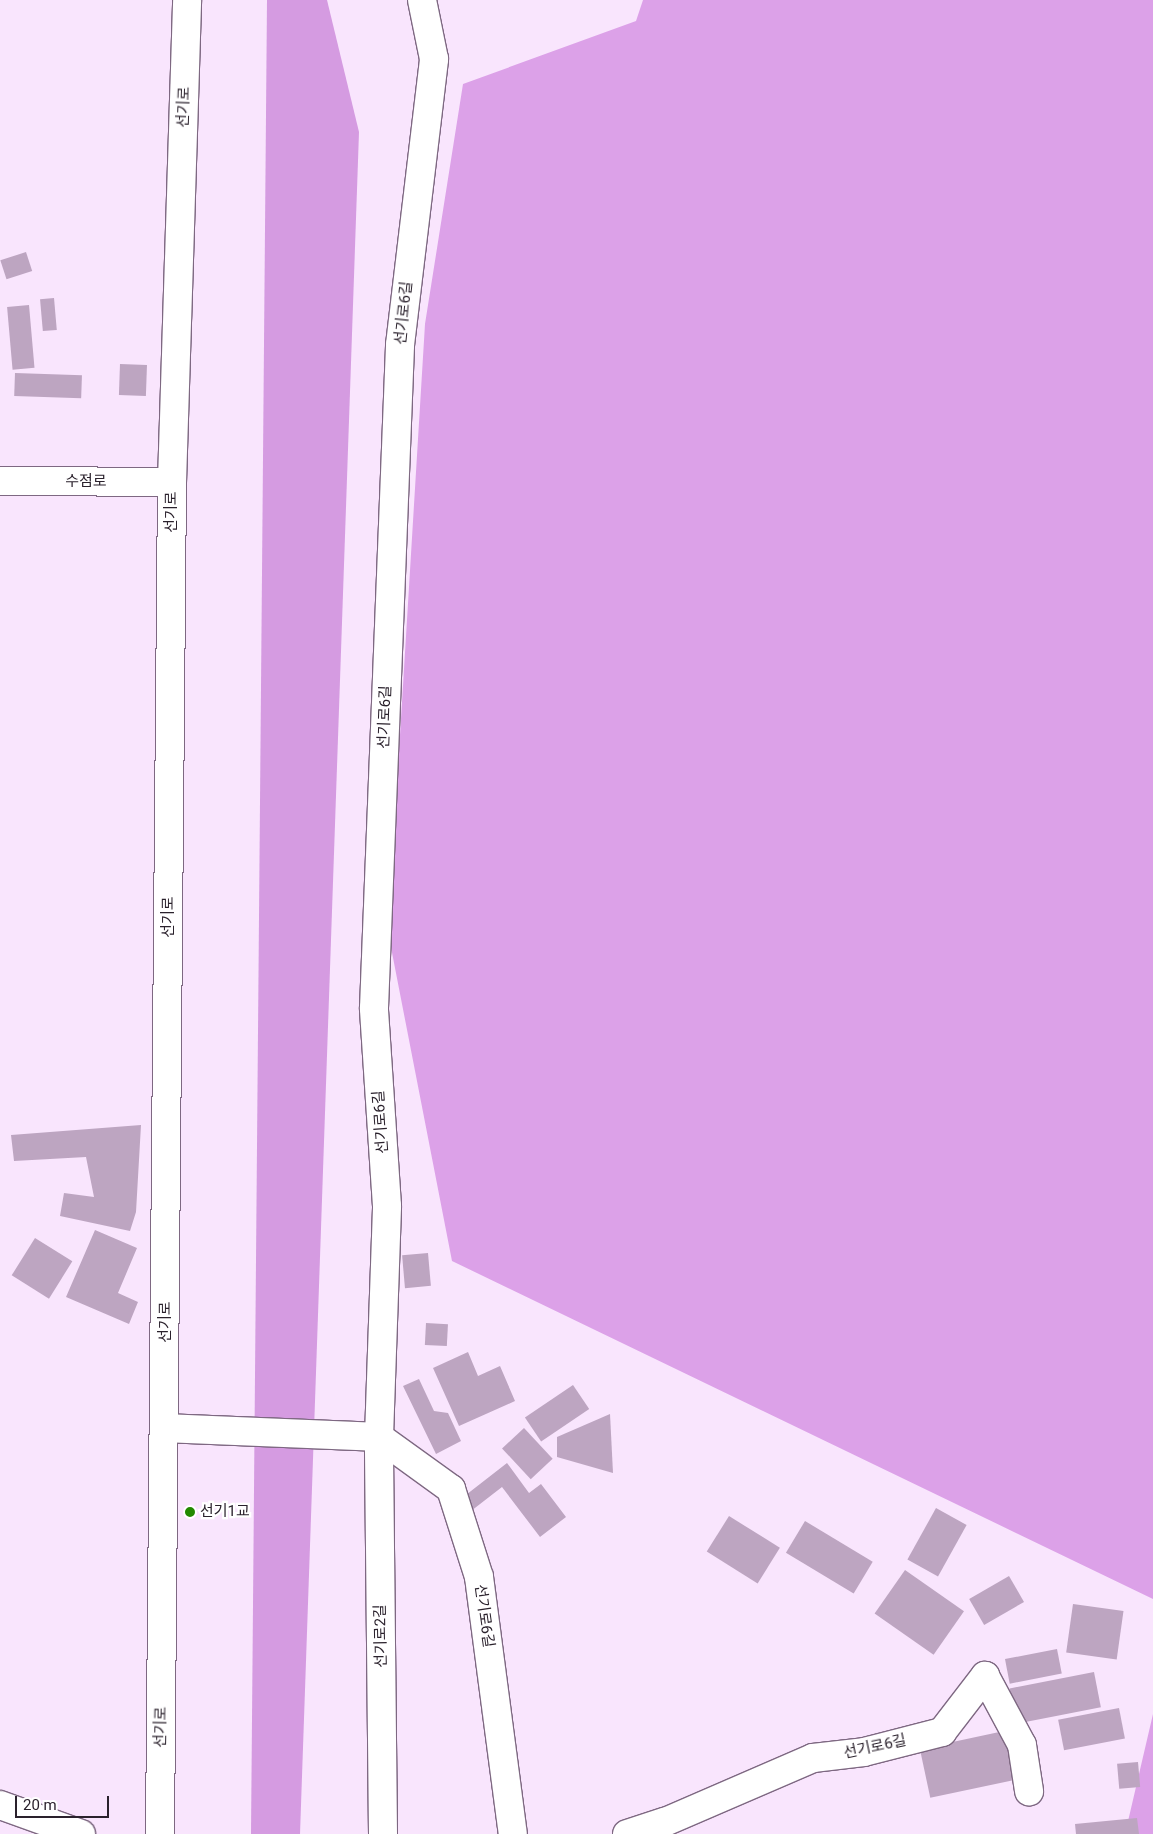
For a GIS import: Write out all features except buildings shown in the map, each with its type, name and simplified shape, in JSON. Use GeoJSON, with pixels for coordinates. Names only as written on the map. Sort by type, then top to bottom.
{"type":"FeatureCollection","features":[{"type":"Feature","properties":{"kind":"street","name":"선기로"},"geometry":{"type":"LineString","coordinates":[[160,1834],[172,482],[187,0]]}},
{"type":"Feature","properties":{"kind":"street","name":"선기로6길"},"geometry":{"type":"LineString","coordinates":[[422,0],[434,58],[400,345],[374,1008],[387,1206],[379,1437],[452,1489],[479,1577],[513,1834]]}},
{"type":"Feature","properties":{"kind":"street","name":"수점로"},"geometry":{"type":"LineString","coordinates":[[0,481],[172,482]]}},
{"type":"Feature","properties":{"kind":"street"},"geometry":{"type":"LineString","coordinates":[[165,1428],[379,1437]]}},
{"type":"Feature","properties":{"kind":"street","name":"선기로2길"},"geometry":{"type":"LineString","coordinates":[[379,1437],[383,1834]]}},
{"type":"Feature","properties":{"kind":"street","name":"선기로6길"},"geometry":{"type":"LineString","coordinates":[[627,1834],[665,1822],[813,1758],[864,1752],[942,1732],[985,1676],[1022,1745],[1029,1791]]}},
{"type":"Feature","properties":{"kind":"street"},"geometry":{"type":"LineString","coordinates":[[0,1806],[81,1834]]}},
{"type":"Feature","properties":{"kind":"shaded area"},"geometry":{"type":"Polygon","coordinates":[[[267,0],[327,0],[359,132],[300,1834],[251,1834],[267,0]]]}},
{"type":"Feature","properties":{"kind":"shaded area"},"geometry":{"type":"Polygon","coordinates":[[[643,0],[1153,0],[1153,1599],[452,1261],[388,932],[425,324],[463,84],[636,21],[643,0]]]}},
{"type":"Feature","properties":{"kind":"shaded area"},"geometry":{"type":"Polygon","coordinates":[[[1153,1714],[1153,1834],[1125,1834],[1129,1817],[1153,1714]]]}},
{"type":"Feature","properties":{"kind":"place","name":"선기1교"},"geometry":{"type":"Point","coordinates":[190,1512]}}]}
